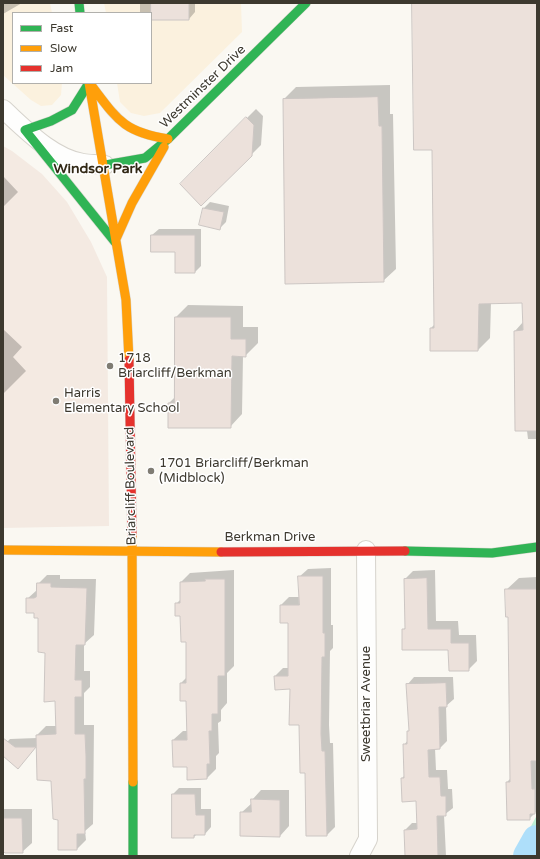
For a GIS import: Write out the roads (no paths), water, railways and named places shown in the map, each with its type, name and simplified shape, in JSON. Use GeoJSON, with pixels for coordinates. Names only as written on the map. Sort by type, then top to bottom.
{"type":"FeatureCollection","features":[{"type":"Feature","properties":{"kind":"street","name":"Westminster Drive"},"geometry":{"type":"LineString","coordinates":[[105,165],[145,158],[168,139],[306,3]]}},
{"type":"Feature","properties":{"kind":"street"},"geometry":{"type":"LineString","coordinates":[[25,130],[51,121],[72,110],[88,84]]}},
{"type":"Feature","properties":{"kind":"street","name":"Briarcliff Boulevard"},"geometry":{"type":"LineString","coordinates":[[89,84],[105,165],[115,242],[126,307],[130,373],[133,856]]}},
{"type":"Feature","properties":{"kind":"street"},"geometry":{"type":"LineString","coordinates":[[90,84],[114,114],[128,128],[143,134],[168,139],[125,216],[115,242]]}},
{"type":"Feature","properties":{"kind":"street"},"geometry":{"type":"LineString","coordinates":[[3,109],[25,130],[56,153],[81,163],[105,165]]}},
{"type":"Feature","properties":{"kind":"street"},"geometry":{"type":"LineString","coordinates":[[25,130],[115,242]]}},
{"type":"Feature","properties":{"kind":"street","name":"Berkman Drive"},"geometry":{"type":"LineString","coordinates":[[3,550],[279,552],[366,550],[492,553],[537,547]]}},
{"type":"Feature","properties":{"kind":"street","name":"Sweetbriar Avenue"},"geometry":{"type":"LineString","coordinates":[[359,856],[368,839],[366,550]]}},
{"type":"Feature","properties":{"kind":"waterway"},"geometry":{"type":"LineString","coordinates":[[528,856],[537,840]]}},
{"type":"Feature","properties":{"kind":"place","name":"1718 Briarcliff/Berkman"},"geometry":{"type":"Point","coordinates":[110,366]}},
{"type":"Feature","properties":{"kind":"place","name":"Harris Elementary School"},"geometry":{"type":"Point","coordinates":[56,401]}},
{"type":"Feature","properties":{"kind":"place","name":"1701 Briarcliff/Berkman (Midblock)"},"geometry":{"type":"Point","coordinates":[151,471]}},
{"type":"Feature","properties":{"kind":"district","name":"Windsor Park"},"geometry":{"type":"Point","coordinates":[98,169]}}]}
